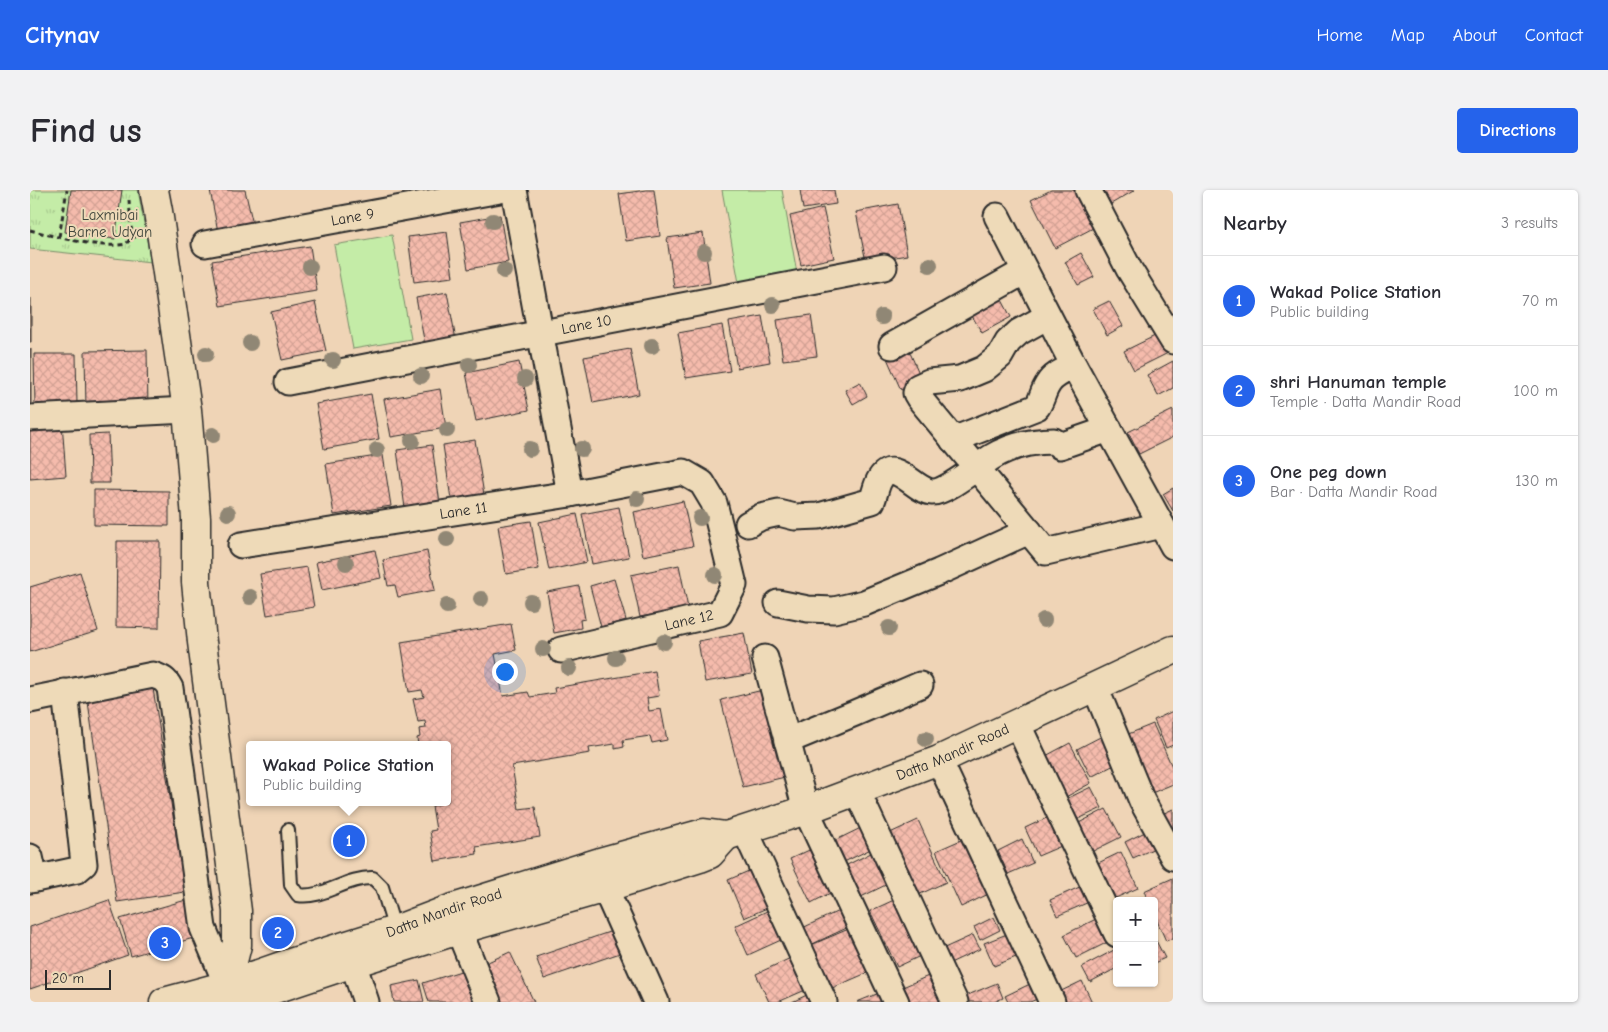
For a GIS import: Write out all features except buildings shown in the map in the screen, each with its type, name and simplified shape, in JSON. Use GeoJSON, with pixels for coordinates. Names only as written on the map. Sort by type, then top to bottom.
{"type":"FeatureCollection","features":[{"type":"Feature","properties":{"kind":"main road"},"geometry":{"type":"LineString","coordinates":[[141,193],[158,210],[187,410],[196,518],[196,582],[237,911],[237,945],[230,996]]}},
{"type":"Feature","properties":{"kind":"main road","name":"Datta Mandir Road"},"geometry":{"type":"LineString","coordinates":[[230,996],[290,963],[395,930],[455,919],[603,876],[704,833],[736,833],[806,810],[939,760],[1095,687],[1172,654]]}},
{"type":"Feature","properties":{"kind":"main road","name":"Datta Mandir Road"},"geometry":{"type":"LineString","coordinates":[[164,1002],[230,996],[353,963],[455,919]]}},
{"type":"Feature","properties":{"kind":"street","name":"Lane 9"},"geometry":{"type":"LineString","coordinates":[[205,244],[500,190]]}},
{"type":"Feature","properties":{"kind":"street"},"geometry":{"type":"LineString","coordinates":[[514,190],[570,494]]}},
{"type":"Feature","properties":{"kind":"street"},"geometry":{"type":"LineString","coordinates":[[1088,190],[1129,269],[1173,342]]}},
{"type":"Feature","properties":{"kind":"street"},"geometry":{"type":"LineString","coordinates":[[997,216],[1074,366],[1167,535],[1046,552],[916,393],[918,388],[928,382],[960,379],[984,369],[1000,356],[1008,342],[1019,332],[1048,316]]}},
{"type":"Feature","properties":{"kind":"street","name":"Lane 10"},"geometry":{"type":"LineString","coordinates":[[288,382],[541,335],[884,267]]}},
{"type":"Feature","properties":{"kind":"street"},"geometry":{"type":"LineString","coordinates":[[892,346],[1025,271]]}},
{"type":"Feature","properties":{"kind":"street"},"geometry":{"type":"LineString","coordinates":[[953,440],[1037,407],[1051,380],[1074,366]]}},
{"type":"Feature","properties":{"kind":"street"},"geometry":{"type":"LineString","coordinates":[[30,418],[187,410]]}},
{"type":"Feature","properties":{"kind":"street"},"geometry":{"type":"LineString","coordinates":[[748,524],[761,517],[779,513],[795,517],[818,516],[872,501],[877,490],[878,481],[884,474],[894,471],[901,473],[920,488],[932,492],[941,490],[993,456],[1013,447],[1045,441],[1054,441],[1060,446],[1109,429]]}},
{"type":"Feature","properties":{"kind":"street","name":"Lane 11"},"geometry":{"type":"LineString","coordinates":[[242,544],[570,494],[683,472]]}},
{"type":"Feature","properties":{"kind":"street","name":"Lane 12"},"geometry":{"type":"LineString","coordinates":[[561,650],[720,613],[734,585],[714,503],[702,483],[683,472]]}},
{"type":"Feature","properties":{"kind":"street"},"geometry":{"type":"LineString","coordinates":[[778,604],[808,609],[834,610],[864,603],[1029,532]]}},
{"type":"Feature","properties":{"kind":"street"},"geometry":{"type":"LineString","coordinates":[[764,658],[806,810],[896,1002]]}},
{"type":"Feature","properties":{"kind":"street"},"geometry":{"type":"LineString","coordinates":[[30,700],[153,675],[167,682],[170,688],[203,928],[230,996]]}},
{"type":"Feature","properties":{"kind":"street"},"geometry":{"type":"LineString","coordinates":[[787,741],[855,714],[920,685]]}},
{"type":"Feature","properties":{"kind":"street"},"geometry":{"type":"LineString","coordinates":[[1095,687],[1142,801],[1173,857]]}},
{"type":"Feature","properties":{"kind":"street"},"geometry":{"type":"LineString","coordinates":[[32,872],[77,870],[84,864],[65,692]]}},
{"type":"Feature","properties":{"kind":"street"},"geometry":{"type":"LineString","coordinates":[[1017,724],[1113,926]]}},
{"type":"Feature","properties":{"kind":"street"},"geometry":{"type":"LineString","coordinates":[[939,760],[1052,1002]]}},
{"type":"Feature","properties":{"kind":"street"},"geometry":{"type":"LineString","coordinates":[[857,791],[956,1002]]}},
{"type":"Feature","properties":{"kind":"street"},"geometry":{"type":"LineString","coordinates":[[736,833],[824,1002]]}},
{"type":"Feature","properties":{"kind":"street"},"geometry":{"type":"LineString","coordinates":[[603,876],[656,1002]]}},
{"type":"Feature","properties":{"kind":"street"},"geometry":{"type":"LineString","coordinates":[[455,919],[488,1002]]}},
{"type":"Feature","properties":{"kind":"street"},"geometry":{"type":"LineString","coordinates":[[353,963],[366,1002]]}},
{"type":"Feature","properties":{"kind":"lane"},"geometry":{"type":"LineString","coordinates":[[288,830],[292,885],[298,894],[308,896],[362,878],[373,878],[382,887],[395,930]]}},
{"type":"Feature","properties":{"kind":"path"},"geometry":{"type":"LineString","coordinates":[[58,237],[67,190]]}},
{"type":"Feature","properties":{"kind":"path"},"geometry":{"type":"LineString","coordinates":[[30,230],[58,237],[113,246],[126,244],[132,237],[141,193]]}},
{"type":"Feature","properties":{"kind":"path"},"geometry":{"type":"LineString","coordinates":[[132,237],[139,237]]}},
{"type":"Feature","properties":{"kind":"green space","name":"Laxmibai Barne Udyan"},"geometry":{"type":"Polygon","coordinates":[[[30,190],[138,190],[151,262],[30,249],[30,190]]]}},
{"type":"Feature","properties":{"kind":"green space"},"geometry":{"type":"Polygon","coordinates":[[[722,190],[782,190],[797,273],[739,283],[722,190]]]}},
{"type":"Feature","properties":{"kind":"green space"},"geometry":{"type":"Polygon","coordinates":[[[392,235],[411,339],[353,349],[334,245],[392,235]]]}},
{"type":"Feature","properties":{"kind":"place","name":"Wakad Police Station"},"geometry":{"type":"Point","coordinates":[349,841]}},
{"type":"Feature","properties":{"kind":"place","name":"shri Hanuman temple"},"geometry":{"type":"Point","coordinates":[278,933]}},
{"type":"Feature","properties":{"kind":"place","name":"One peg down"},"geometry":{"type":"Point","coordinates":[165,943]}}]}
